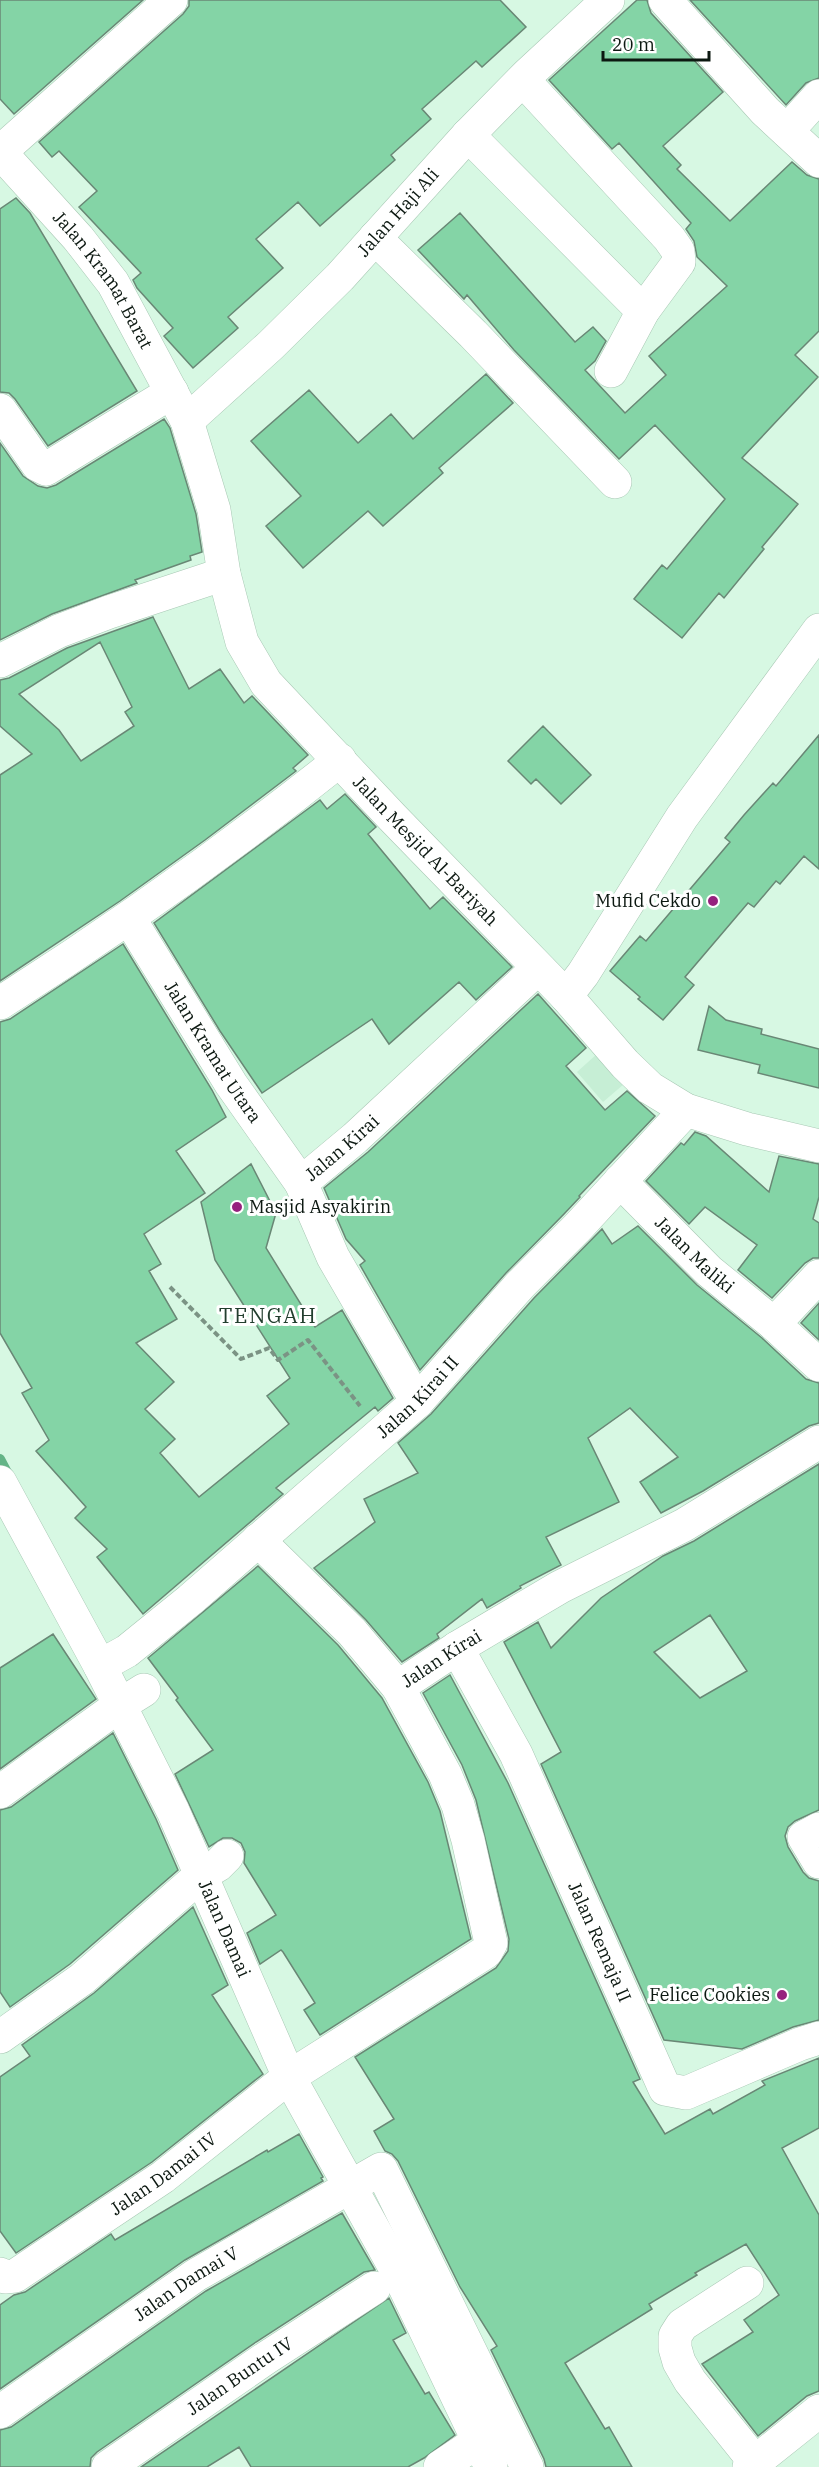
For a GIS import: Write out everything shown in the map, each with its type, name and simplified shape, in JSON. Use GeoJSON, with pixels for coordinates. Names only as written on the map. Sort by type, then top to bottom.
{"type":"FeatureCollection","features":[{"type":"Feature","properties":{"kind":"street"},"geometry":{"type":"LineString","coordinates":[[0,152],[171,0]]}},
{"type":"Feature","properties":{"kind":"street","name":"Jalan Haji Ali"},"geometry":{"type":"LineString","coordinates":[[187,421],[271,345],[340,277],[468,135],[608,0]]}},
{"type":"Feature","properties":{"kind":"street"},"geometry":{"type":"LineString","coordinates":[[665,0],[765,111],[819,161]]}},
{"type":"Feature","properties":{"kind":"street"},"geometry":{"type":"LineString","coordinates":[[523,80],[669,238],[678,251],[678,262],[643,311],[611,371]]}},
{"type":"Feature","properties":{"kind":"street"},"geometry":{"type":"LineString","coordinates":[[787,131],[819,96]]}},
{"type":"Feature","properties":{"kind":"street"},"geometry":{"type":"LineString","coordinates":[[468,135],[643,311]]}},
{"type":"Feature","properties":{"kind":"street","name":"Jalan Kramat Barat"},"geometry":{"type":"LineString","coordinates":[[0,152],[78,238],[113,283],[187,421]]}},
{"type":"Feature","properties":{"kind":"street"},"geometry":{"type":"LineString","coordinates":[[375,238],[473,334],[615,483]]}},
{"type":"Feature","properties":{"kind":"street"},"geometry":{"type":"LineString","coordinates":[[0,410],[38,465],[46,469],[172,393]]}},
{"type":"Feature","properties":{"kind":"street","name":"Jalan Mesjid Al-Bariyah"},"geometry":{"type":"LineString","coordinates":[[187,421],[214,510],[224,574],[242,642],[266,683],[566,996],[625,1064],[650,1088],[686,1110],[747,1129],[819,1146]]}},
{"type":"Feature","properties":{"kind":"street"},"geometry":{"type":"LineString","coordinates":[[0,661],[59,631],[224,574]]}},
{"type":"Feature","properties":{"kind":"street"},"geometry":{"type":"LineString","coordinates":[[566,996],[583,974],[682,817],[819,630]]}},
{"type":"Feature","properties":{"kind":"street"},"geometry":{"type":"LineString","coordinates":[[4,993],[129,918],[262,822],[340,760]]}},
{"type":"Feature","properties":{"kind":"street","name":"Jalan Kramat Utara"},"geometry":{"type":"LineString","coordinates":[[129,918],[231,1084],[301,1183]]}},
{"type":"Feature","properties":{"kind":"street","name":"Jalan Kirai"},"geometry":{"type":"LineString","coordinates":[[417,1402],[333,1257],[301,1183],[355,1138],[538,968]]}},
{"type":"Feature","properties":{"kind":"street","name":"Jalan Kirai II"},"geometry":{"type":"LineString","coordinates":[[109,1661],[127,1651],[172,1614],[417,1402],[520,1285],[686,1110]]}},
{"type":"Feature","properties":{"kind":"street","name":"Jalan Maliki"},"geometry":{"type":"LineString","coordinates":[[620,1181],[709,1271],[774,1324],[819,1365]]}},
{"type":"Feature","properties":{"kind":"street"},"geometry":{"type":"LineString","coordinates":[[774,1324],[819,1276]]}},
{"type":"Feature","properties":{"kind":"street","name":"Jalan Kirai"},"geometry":{"type":"LineString","coordinates":[[298,2071],[486,1952],[491,1943],[458,1805],[445,1774],[398,1687],[457,1648],[560,1587],[684,1525],[819,1442]]}},
{"type":"Feature","properties":{"kind":"street","name":"Jalan Damai"},"geometry":{"type":"LineString","coordinates":[[0,1482],[131,1698],[173,1811],[213,1867],[298,2071],[364,2179],[398,2274],[492,2439],[527,2467]]}},
{"type":"Feature","properties":{"kind":"street"},"geometry":{"type":"LineString","coordinates":[[258,1540],[352,1632],[398,1687]]}},
{"type":"Feature","properties":{"kind":"street","name":"Jalan Remaja II"},"geometry":{"type":"LineString","coordinates":[[457,1648],[516,1754],[665,2089],[686,2093],[800,2043],[819,2038]]}},
{"type":"Feature","properties":{"kind":"street"},"geometry":{"type":"LineString","coordinates":[[0,1792],[131,1698]]}},
{"type":"Feature","properties":{"kind":"street"},"geometry":{"type":"LineString","coordinates":[[819,1829],[804,1837],[819,1862]]}},
{"type":"Feature","properties":{"kind":"street"},"geometry":{"type":"LineString","coordinates":[[0,2037],[82,1979],[213,1867]]}},
{"type":"Feature","properties":{"kind":"street","name":"Jalan Damai IV"},"geometry":{"type":"LineString","coordinates":[[5,2276],[163,2177],[298,2071]]}},
{"type":"Feature","properties":{"kind":"street","name":"Jalan Damai V"},"geometry":{"type":"LineString","coordinates":[[0,2412],[196,2275],[364,2179]]}},
{"type":"Feature","properties":{"kind":"street"},"geometry":{"type":"LineString","coordinates":[[747,2283],[682,2325],[675,2336],[679,2362],[690,2381],[752,2464],[819,2412]]}},
{"type":"Feature","properties":{"kind":"street","name":"Jalan Buntu IV"},"geometry":{"type":"LineString","coordinates":[[108,2467],[266,2358],[374,2288]]}},
{"type":"Feature","properties":{"kind":"street"},"geometry":{"type":"LineString","coordinates":[[440,2467],[492,2439]]}},
{"type":"Feature","properties":{"kind":"path"},"geometry":{"type":"LineString","coordinates":[[171,1287],[241,1359],[268,1348],[278,1360],[308,1340],[381,1433]]}},
{"type":"Feature","properties":{"kind":"shaded area"},"geometry":{"type":"Polygon","coordinates":[[[597,1054],[624,1084],[603,1102],[577,1072],[597,1054]]]}},
{"type":"Feature","properties":{"kind":"building"},"geometry":{"type":"Polygon","coordinates":[[[0,0],[143,0],[14,114],[0,99],[0,0]]]}},
{"type":"Feature","properties":{"kind":"building"},"geometry":{"type":"Polygon","coordinates":[[[189,0],[500,0],[526,27],[482,67],[476,61],[422,109],[431,119],[391,155],[395,160],[320,226],[298,202],[256,239],[283,268],[228,317],[238,328],[193,368],[164,336],[173,328],[137,288],[133,280],[141,273],[79,207],[97,191],[59,151],[52,157],[39,142],[183,14],[189,6],[189,0]]]}},
{"type":"Feature","properties":{"kind":"building"},"geometry":{"type":"Polygon","coordinates":[[[637,0],[647,0],[651,13],[723,92],[663,146],[681,165],[677,169],[730,221],[792,162],[807,175],[819,179],[819,331],[795,355],[818,377],[742,458],[798,504],[724,598],[719,593],[682,638],[634,599],[662,565],[667,569],[725,499],[655,425],[619,459],[514,350],[467,295],[464,299],[418,250],[460,213],[575,342],[593,327],[606,341],[595,361],[585,370],[625,413],[666,375],[649,356],[727,286],[697,257],[694,241],[686,229],[691,223],[619,143],[612,149],[549,80],[637,0]]]}},
{"type":"Feature","properties":{"kind":"building"},"geometry":{"type":"Polygon","coordinates":[[[690,0],[819,0],[819,78],[806,83],[786,105],[690,0]]]}},
{"type":"Feature","properties":{"kind":"building"},"geometry":{"type":"Polygon","coordinates":[[[16,198],[30,213],[137,391],[48,446],[15,399],[9,393],[0,392],[0,209],[16,198]]]}},
{"type":"Feature","properties":{"kind":"building"},"geometry":{"type":"Polygon","coordinates":[[[486,374],[513,403],[439,468],[443,473],[383,526],[368,511],[303,568],[266,526],[301,496],[251,441],[309,390],[358,443],[391,414],[413,439],[486,374]]]}},
{"type":"Feature","properties":{"kind":"building"},"geometry":{"type":"Polygon","coordinates":[[[164,419],[170,428],[196,514],[202,552],[190,556],[191,560],[135,580],[137,583],[52,614],[0,640],[0,443],[23,476],[38,486],[47,488],[56,485],[164,419]]]}},
{"type":"Feature","properties":{"kind":"building"},"geometry":{"type":"Polygon","coordinates":[[[153,617],[189,689],[220,669],[244,703],[252,696],[308,755],[293,768],[296,771],[205,840],[120,901],[0,981],[0,775],[32,754],[0,726],[0,680],[9,678],[67,648],[153,617]],[[100,642],[19,694],[59,730],[81,761],[134,726],[125,712],[132,707],[100,642]]]}},
{"type":"Feature","properties":{"kind":"building"},"geometry":{"type":"Polygon","coordinates":[[[543,726],[591,775],[561,804],[536,779],[531,784],[508,761],[543,726]]]}},
{"type":"Feature","properties":{"kind":"building"},"geometry":{"type":"Polygon","coordinates":[[[819,735],[819,869],[804,856],[780,884],[776,881],[754,907],[748,903],[685,977],[694,985],[663,1020],[610,971],[640,936],[646,941],[730,842],[725,838],[744,815],[773,783],[776,786],[819,735]]]}},
{"type":"Feature","properties":{"kind":"building"},"geometry":{"type":"Polygon","coordinates":[[[345,794],[376,827],[368,834],[430,909],[443,897],[512,967],[476,1000],[459,982],[389,1044],[372,1019],[262,1093],[220,1031],[154,923],[320,800],[327,809],[345,794]]]}},
{"type":"Feature","properties":{"kind":"building"},"geometry":{"type":"Polygon","coordinates":[[[123,944],[226,1117],[176,1151],[205,1193],[144,1234],[161,1264],[149,1271],[177,1319],[136,1343],[174,1382],[145,1409],[175,1439],[160,1453],[199,1497],[289,1424],[267,1396],[290,1378],[215,1260],[201,1202],[251,1164],[276,1213],[266,1248],[315,1327],[342,1310],[393,1398],[378,1411],[375,1407],[276,1488],[283,1494],[143,1614],[97,1557],[107,1549],[75,1518],[86,1507],[36,1451],[49,1440],[22,1393],[32,1388],[0,1333],[0,1022],[10,1019],[123,944]]]}},
{"type":"Feature","properties":{"kind":"building"},"geometry":{"type":"Polygon","coordinates":[[[538,994],[586,1048],[566,1066],[605,1110],[627,1091],[655,1116],[506,1273],[420,1370],[360,1265],[365,1261],[346,1239],[324,1188],[368,1152],[538,994]]]}},
{"type":"Feature","properties":{"kind":"building"},"geometry":{"type":"Polygon","coordinates":[[[709,1006],[726,1020],[762,1029],[761,1034],[819,1049],[819,1088],[758,1073],[760,1065],[698,1050],[709,1006]]]}},
{"type":"Feature","properties":{"kind":"building"},"geometry":{"type":"Polygon","coordinates":[[[695,1132],[706,1136],[769,1192],[779,1156],[819,1164],[819,1197],[813,1219],[819,1223],[819,1258],[813,1258],[805,1263],[772,1298],[738,1270],[757,1245],[705,1207],[689,1224],[646,1181],[681,1143],[684,1145],[695,1132]]]}},
{"type":"Feature","properties":{"kind":"building"},"geometry":{"type":"Polygon","coordinates":[[[638,1226],[697,1285],[762,1338],[806,1379],[819,1383],[819,1423],[809,1426],[703,1491],[661,1513],[640,1482],[678,1457],[630,1408],[588,1438],[619,1502],[546,1537],[561,1565],[520,1586],[521,1588],[487,1608],[482,1599],[437,1634],[439,1638],[402,1662],[366,1620],[314,1568],[375,1522],[364,1499],[418,1473],[398,1443],[431,1414],[534,1298],[602,1229],[612,1244],[638,1226]]]}},
{"type":"Feature","properties":{"kind":"building"},"geometry":{"type":"Polygon","coordinates":[[[819,1303],[819,1340],[801,1323],[819,1303]]]}},
{"type":"Feature","properties":{"kind":"building"},"geometry":{"type":"Polygon","coordinates":[[[819,1464],[819,1810],[795,1821],[788,1827],[785,1836],[788,1847],[803,1872],[809,1878],[819,1881],[819,2020],[793,2027],[742,2049],[664,2040],[541,1764],[561,1752],[504,1642],[538,1622],[551,1648],[601,1598],[663,1556],[694,1541],[819,1464]],[[710,1615],[654,1652],[700,1698],[747,1671],[710,1615]]]}},
{"type":"Feature","properties":{"kind":"building"},"geometry":{"type":"Polygon","coordinates":[[[258,1566],[338,1645],[382,1698],[428,1782],[440,1811],[471,1939],[320,2035],[304,2010],[315,2003],[283,1952],[281,1950],[260,1964],[247,1933],[276,1915],[244,1863],[245,1852],[241,1843],[232,1838],[223,1838],[209,1847],[175,1774],[213,1750],[148,1658],[258,1566]]]}},
{"type":"Feature","properties":{"kind":"building"},"geometry":{"type":"Polygon","coordinates":[[[53,1634],[96,1699],[0,1769],[0,1668],[53,1634]]]}},
{"type":"Feature","properties":{"kind":"building"},"geometry":{"type":"Polygon","coordinates":[[[450,1675],[508,1783],[640,2079],[633,2082],[665,2134],[710,2109],[713,2114],[765,2085],[762,2081],[819,2058],[819,2128],[782,2148],[819,2215],[819,2391],[807,2396],[758,2436],[702,2364],[753,2332],[744,2320],[779,2295],[746,2244],[695,2273],[697,2275],[649,2304],[652,2309],[565,2363],[605,2429],[609,2427],[632,2467],[546,2467],[491,2350],[497,2346],[460,2287],[398,2161],[392,2154],[385,2151],[374,2131],[394,2119],[355,2057],[496,1968],[508,1951],[509,1939],[476,1800],[462,1765],[423,1693],[450,1675]]]}},
{"type":"Feature","properties":{"kind":"building"},"geometry":{"type":"Polygon","coordinates":[[[113,1733],[156,1819],[178,1870],[70,1964],[10,2007],[0,1992],[0,1810],[11,1807],[113,1733]]]}},
{"type":"Feature","properties":{"kind":"building"},"geometry":{"type":"Polygon","coordinates":[[[193,1907],[228,1985],[212,1995],[263,2074],[152,2162],[16,2253],[0,2231],[0,2077],[30,2056],[22,2045],[94,1993],[193,1907]]]}},
{"type":"Feature","properties":{"kind":"building"},"geometry":{"type":"Polygon","coordinates":[[[299,2134],[323,2177],[321,2178],[323,2181],[185,2260],[0,2389],[0,2305],[14,2295],[25,2292],[111,2234],[115,2240],[267,2150],[268,2152],[299,2134]]]}},
{"type":"Feature","properties":{"kind":"building"},"geometry":{"type":"Polygon","coordinates":[[[342,2213],[375,2270],[364,2272],[256,2342],[97,2452],[91,2458],[90,2467],[0,2467],[0,2430],[11,2427],[206,2291],[342,2213]]]}},
{"type":"Feature","properties":{"kind":"building"},"geometry":{"type":"Polygon","coordinates":[[[389,2298],[406,2333],[393,2340],[425,2394],[429,2392],[455,2435],[424,2458],[408,2467],[251,2467],[239,2447],[207,2467],[141,2467],[389,2298]]]}},
{"type":"Feature","properties":{"kind":"waterway"},"geometry":{"type":"LineString","coordinates":[[0,1459],[10,1478]]}},
{"type":"Feature","properties":{"kind":"place","name":"Mufid Cekdo"},"geometry":{"type":"Point","coordinates":[713,901]}},
{"type":"Feature","properties":{"kind":"place","name":"Masjid Asyakirin"},"geometry":{"type":"Point","coordinates":[237,1207]}},
{"type":"Feature","properties":{"kind":"place","name":"Felice Cookies"},"geometry":{"type":"Point","coordinates":[782,1995]}},
{"type":"Feature","properties":{"kind":"district","name":"TENGAH"},"geometry":{"type":"Point","coordinates":[268,1316]}}]}
